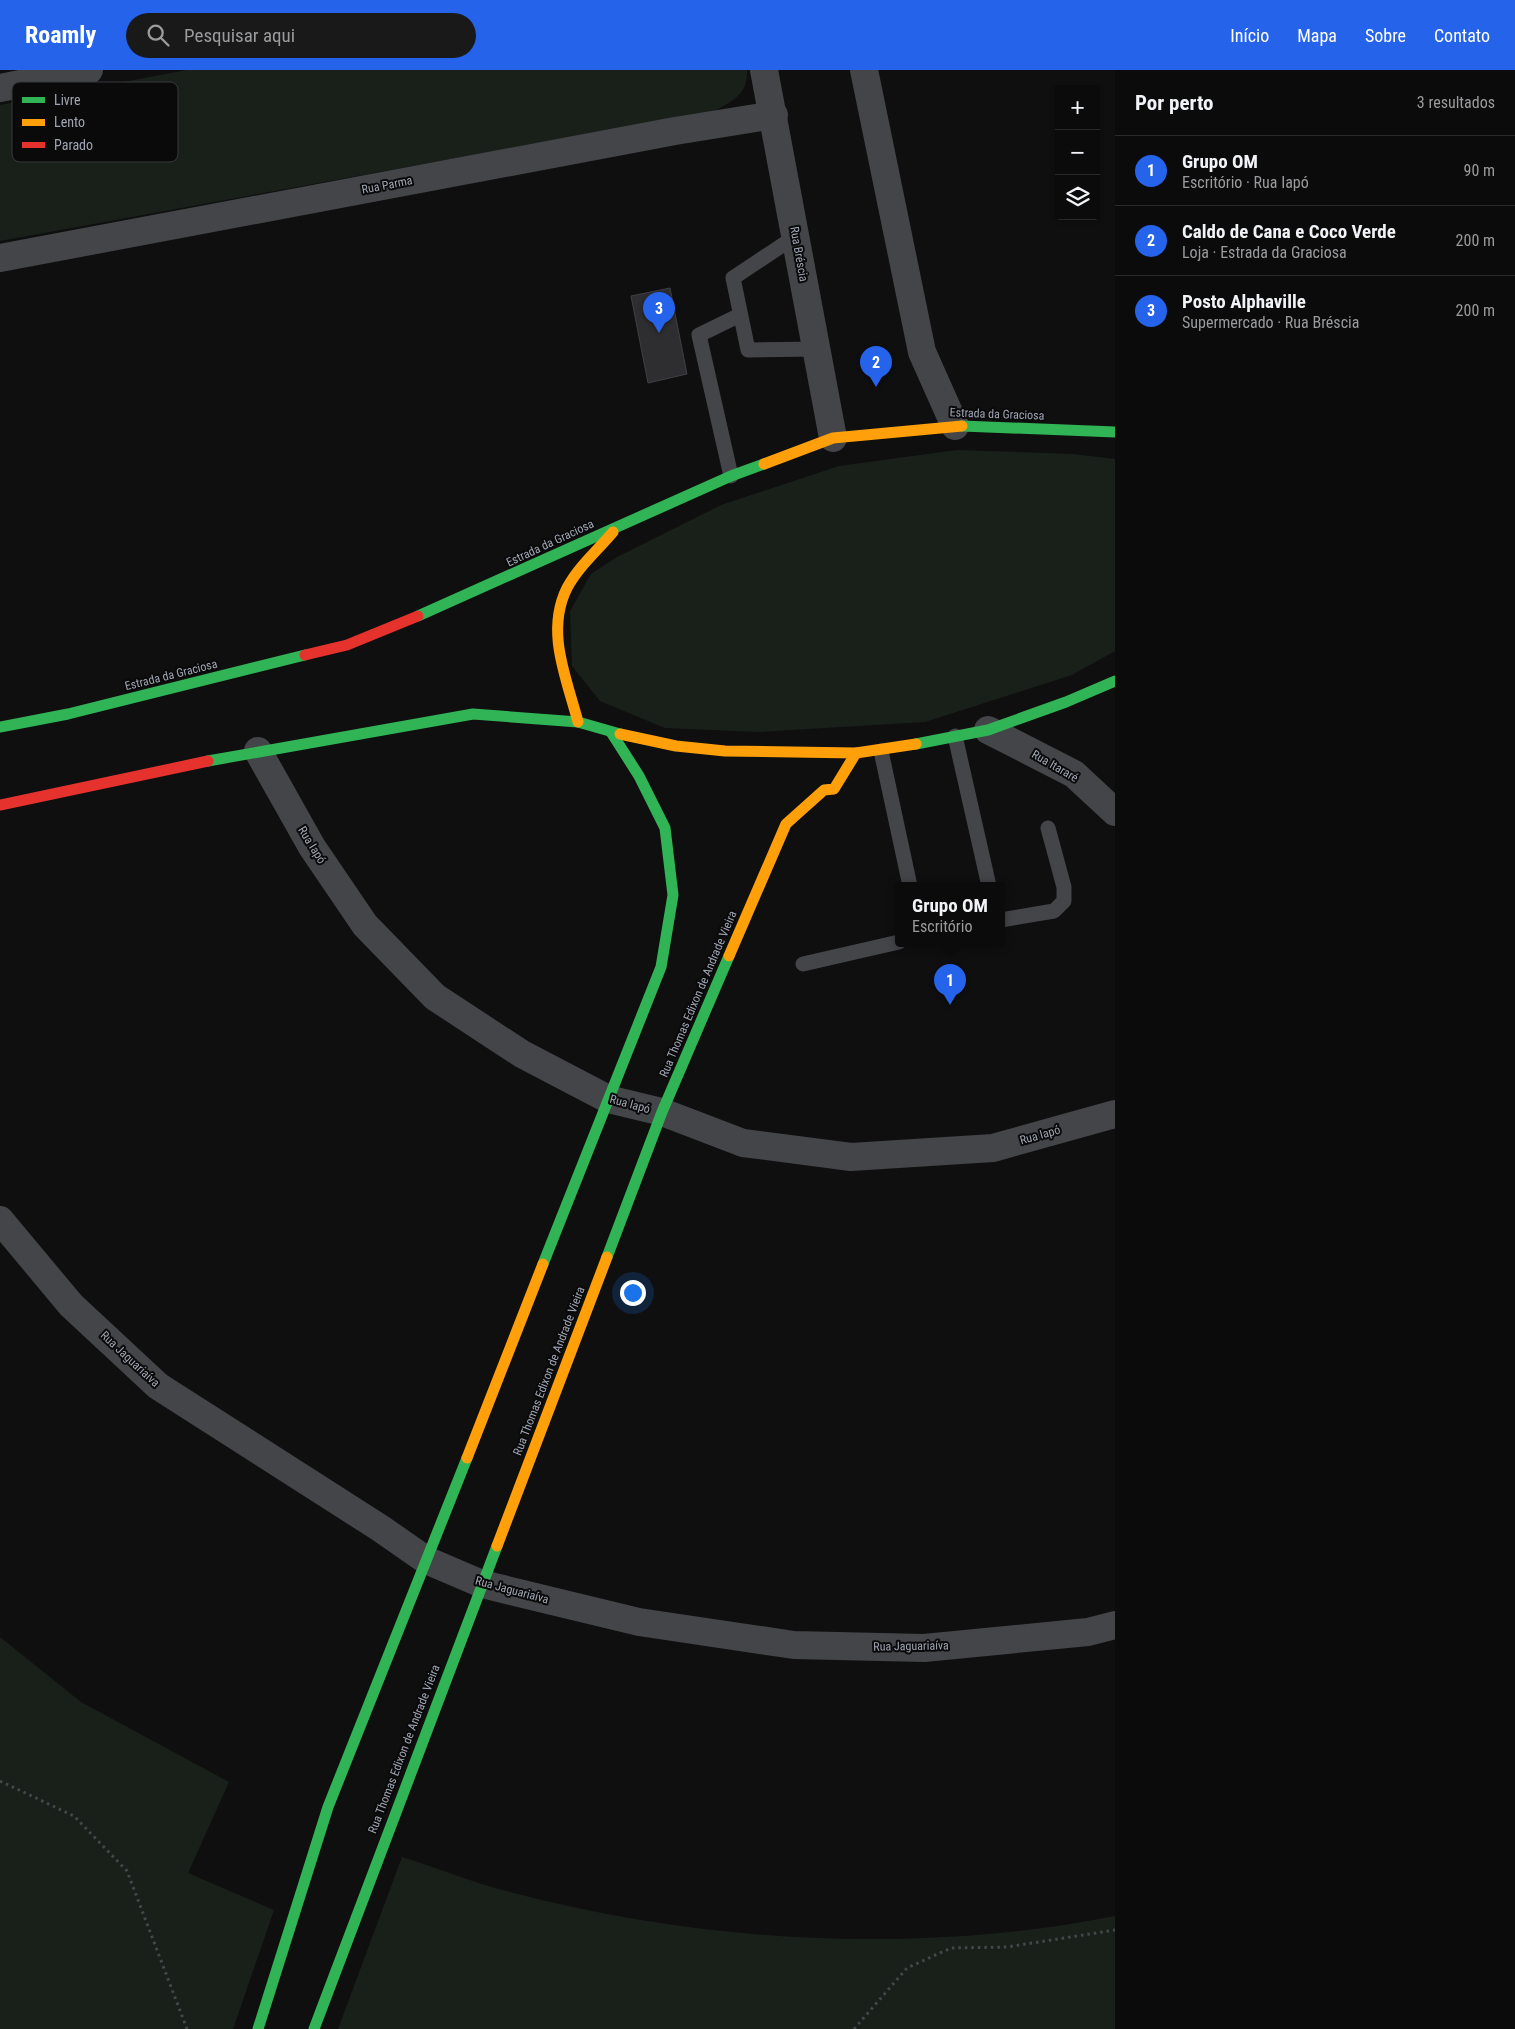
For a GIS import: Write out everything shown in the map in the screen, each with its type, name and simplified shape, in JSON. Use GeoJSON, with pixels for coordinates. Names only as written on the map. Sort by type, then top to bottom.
{"type":"FeatureCollection","features":[{"type":"Feature","properties":{"kind":"street"},"geometry":{"type":"LineString","coordinates":[[30,82],[89,70]]}},
{"type":"Feature","properties":{"kind":"street","name":"Rua Bréscia"},"geometry":{"type":"LineString","coordinates":[[764,70],[774,115],[833,438]]}},
{"type":"Feature","properties":{"kind":"street"},"geometry":{"type":"LineString","coordinates":[[864,70],[922,352],[955,426]]}},
{"type":"Feature","properties":{"kind":"street","name":"Rua Parma"},"geometry":{"type":"LineString","coordinates":[[0,258],[665,133],[774,115]]}},
{"type":"Feature","properties":{"kind":"street","name":"Estrada da Graciosa"},"geometry":{"type":"LineString","coordinates":[[0,727],[68,714],[347,645],[467,596],[731,476],[833,438],[955,426],[1115,432]]}},
{"type":"Feature","properties":{"kind":"street"},"geometry":{"type":"LineString","coordinates":[[578,722],[570,689],[561,666],[556,623],[568,588],[617,527]]}},
{"type":"Feature","properties":{"kind":"street"},"geometry":{"type":"LineString","coordinates":[[0,805],[258,751],[387,731],[473,714],[578,722],[611,732],[676,746],[725,751],[856,753],[881,751],[988,730],[1066,702],[1115,681]]}},
{"type":"Feature","properties":{"kind":"street","name":"Rua Itararé"},"geometry":{"type":"LineString","coordinates":[[988,730],[1074,774],[1115,812]]}},
{"type":"Feature","properties":{"kind":"street"},"geometry":{"type":"LineString","coordinates":[[258,2029],[328,1807],[661,966],[673,895],[665,828],[639,776],[611,732]]}},
{"type":"Feature","properties":{"kind":"street","name":"Rua Iapó"},"geometry":{"type":"LineString","coordinates":[[258,751],[312,846],[365,925],[435,997],[522,1054],[608,1099],[662,1112],[743,1143],[851,1157],[993,1148],[1115,1114]]}},
{"type":"Feature","properties":{"kind":"street","name":"Rua Thomas Edixon de Andrade Vieira"},"geometry":{"type":"LineString","coordinates":[[314,2029],[662,1112],[786,824],[824,790],[834,789],[856,753]]}},
{"type":"Feature","properties":{"kind":"street","name":"Rua Jaguariaíva"},"geometry":{"type":"LineString","coordinates":[[0,1220],[71,1305],[158,1386],[380,1528],[426,1560],[482,1584],[638,1622],[794,1645],[924,1648],[1088,1632],[1115,1625]]}},
{"type":"Feature","properties":{"kind":"lane"},"geometry":{"type":"LineString","coordinates":[[796,236],[733,278],[748,350],[817,349]]}},
{"type":"Feature","properties":{"kind":"lane"},"geometry":{"type":"LineString","coordinates":[[731,476],[700,335],[740,315]]}},
{"type":"Feature","properties":{"kind":"lane"},"geometry":{"type":"LineString","coordinates":[[955,736],[988,882]]}},
{"type":"Feature","properties":{"kind":"lane"},"geometry":{"type":"LineString","coordinates":[[881,751],[909,882]]}},
{"type":"Feature","properties":{"kind":"lane"},"geometry":{"type":"LineString","coordinates":[[1005,919],[1054,911],[1064,900],[1064,887],[1048,828]]}},
{"type":"Feature","properties":{"kind":"lane"},"geometry":{"type":"LineString","coordinates":[[803,964],[895,943]]}},
{"type":"Feature","properties":{"kind":"path"},"geometry":{"type":"LineString","coordinates":[[0,1782],[74,1816],[127,1871],[187,2029]]}},
{"type":"Feature","properties":{"kind":"path"},"geometry":{"type":"LineString","coordinates":[[854,2029],[907,1968],[951,1948],[1007,1947],[1115,1930]]}},
{"type":"Feature","properties":{"kind":"shaded area"},"geometry":{"type":"Polygon","coordinates":[[[187,70],[747,70],[745,85],[738,96],[714,111],[0,241],[0,105],[12,103],[12,162],[178,162],[178,82],[123,82],[187,70]]]}},
{"type":"Feature","properties":{"kind":"shaded area"},"geometry":{"type":"Polygon","coordinates":[[[957,450],[1073,454],[1115,459],[1115,651],[1072,675],[925,722],[759,732],[665,728],[600,701],[572,666],[570,611],[591,574],[617,557],[721,505],[839,466],[957,450]]]}},
{"type":"Feature","properties":{"kind":"shaded area"},"geometry":{"type":"Polygon","coordinates":[[[0,1637],[81,1702],[229,1782],[188,1873],[274,1910],[233,2029],[0,2029],[0,1637]]]}},
{"type":"Feature","properties":{"kind":"shaded area"},"geometry":{"type":"Polygon","coordinates":[[[402,1857],[496,1888],[583,1909],[658,1923],[734,1932],[811,1938],[889,1939],[965,1936],[1041,1928],[1115,1916],[1115,2029],[338,2029],[402,1857]]]}},
{"type":"Feature","properties":{"kind":"building"},"geometry":{"type":"Polygon","coordinates":[[[670,288],[687,374],[648,383],[631,296],[670,288]]]}},
{"type":"Feature","properties":{"kind":"traffic: fast"},"geometry":{"type":"LineString","coordinates":[[962,426],[1115,432]]}},
{"type":"Feature","properties":{"kind":"traffic: fast"},"geometry":{"type":"LineString","coordinates":[[418,616],[731,476],[764,464]]}},
{"type":"Feature","properties":{"kind":"traffic: fast"},"geometry":{"type":"LineString","coordinates":[[0,727],[68,714],[305,655]]}},
{"type":"Feature","properties":{"kind":"traffic: fast"},"geometry":{"type":"LineString","coordinates":[[916,744],[988,730],[1066,702],[1115,681]]}},
{"type":"Feature","properties":{"kind":"traffic: fast"},"geometry":{"type":"LineString","coordinates":[[208,761],[473,714],[578,722],[620,734]]}},
{"type":"Feature","properties":{"kind":"traffic: fast"},"geometry":{"type":"LineString","coordinates":[[543,1264],[661,967],[673,895],[665,828],[639,776],[611,732]]}},
{"type":"Feature","properties":{"kind":"traffic: fast"},"geometry":{"type":"LineString","coordinates":[[607,1257],[662,1112],[729,956]]}},
{"type":"Feature","properties":{"kind":"traffic: fast"},"geometry":{"type":"LineString","coordinates":[[258,2029],[328,1807],[467,1458]]}},
{"type":"Feature","properties":{"kind":"traffic: fast"},"geometry":{"type":"LineString","coordinates":[[314,2029],[497,1546]]}},
{"type":"Feature","properties":{"kind":"traffic: slow"},"geometry":{"type":"LineString","coordinates":[[764,464],[833,438],[962,426]]}},
{"type":"Feature","properties":{"kind":"traffic: slow"},"geometry":{"type":"LineString","coordinates":[[578,722],[560,655],[558,621],[567,588],[588,559],[613,532]]}},
{"type":"Feature","properties":{"kind":"traffic: slow"},"geometry":{"type":"LineString","coordinates":[[620,734],[676,746],[725,751],[856,753],[916,744]]}},
{"type":"Feature","properties":{"kind":"traffic: slow"},"geometry":{"type":"LineString","coordinates":[[729,956],[786,824],[824,790],[834,789],[856,753]]}},
{"type":"Feature","properties":{"kind":"traffic: slow"},"geometry":{"type":"LineString","coordinates":[[497,1546],[607,1257]]}},
{"type":"Feature","properties":{"kind":"traffic: slow"},"geometry":{"type":"LineString","coordinates":[[467,1458],[543,1264]]}},
{"type":"Feature","properties":{"kind":"traffic: jam"},"geometry":{"type":"LineString","coordinates":[[305,655],[347,645],[418,616]]}},
{"type":"Feature","properties":{"kind":"traffic: jam"},"geometry":{"type":"LineString","coordinates":[[0,805],[208,761]]}},
{"type":"Feature","properties":{"kind":"place","name":"Posto Alphaville"},"geometry":{"type":"Point","coordinates":[659,333]}},
{"type":"Feature","properties":{"kind":"place","name":"Caldo de Cana e Coco Verde"},"geometry":{"type":"Point","coordinates":[876,387]}},
{"type":"Feature","properties":{"kind":"place","name":"Grupo OM"},"geometry":{"type":"Point","coordinates":[950,1005]}}]}
